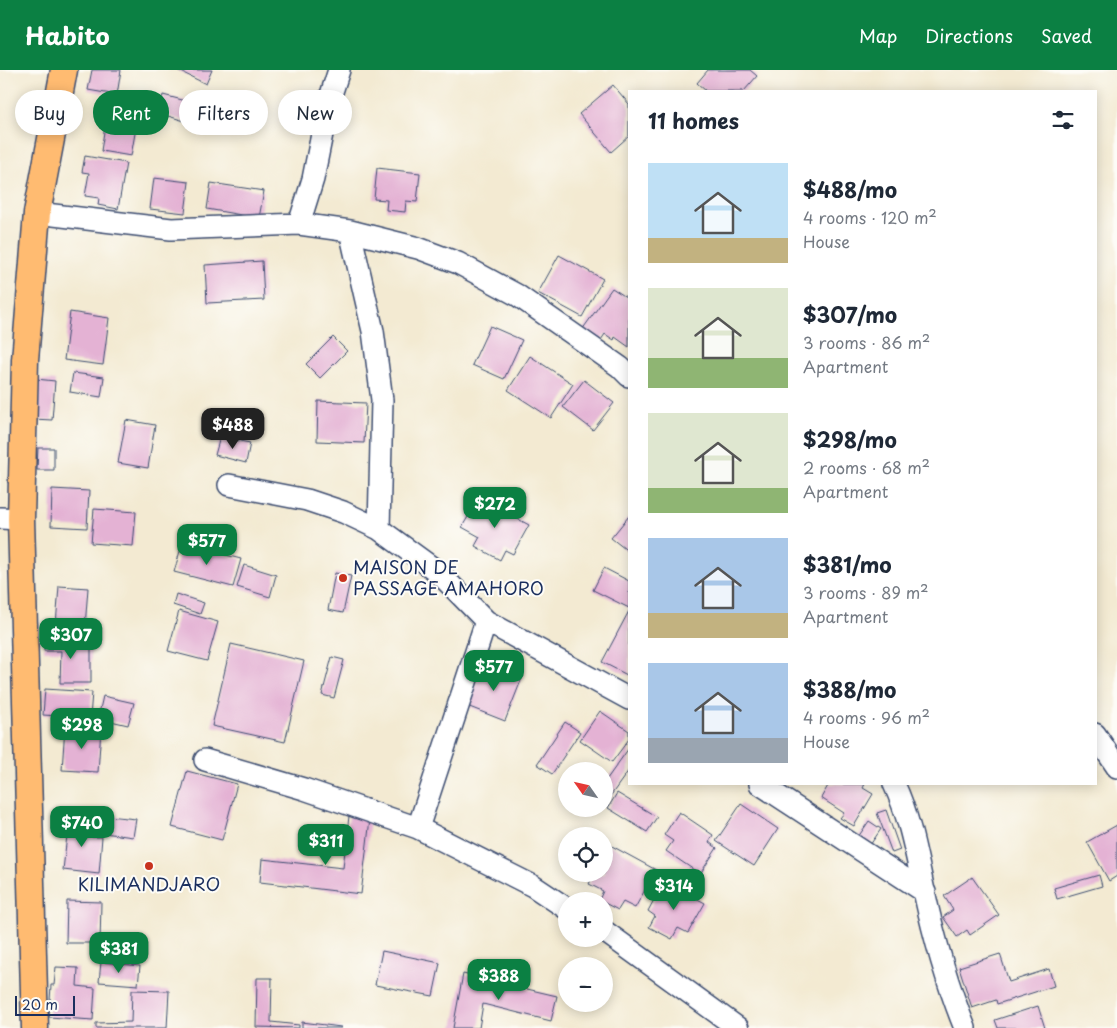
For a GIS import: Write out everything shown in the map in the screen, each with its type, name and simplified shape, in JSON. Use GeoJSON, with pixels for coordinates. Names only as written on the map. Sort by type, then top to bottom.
{"type":"FeatureCollection","features":[{"type":"Feature","properties":{"kind":"main road"},"geometry":{"type":"LineString","coordinates":[[35,1028],[11,518],[38,213],[64,70]]}},
{"type":"Feature","properties":{"kind":"street"},"geometry":{"type":"LineString","coordinates":[[299,224],[316,170],[328,104],[339,70]]}},
{"type":"Feature","properties":{"kind":"street"},"geometry":{"type":"LineString","coordinates":[[38,213],[171,229],[299,224],[350,231],[418,248],[458,263],[517,294],[620,367],[628,375]]}},
{"type":"Feature","properties":{"kind":"street"},"geometry":{"type":"LineString","coordinates":[[350,231],[373,331],[382,400],[379,528]]}},
{"type":"Feature","properties":{"kind":"street"},"geometry":{"type":"LineString","coordinates":[[229,485],[307,500],[343,512],[379,528],[438,572],[486,622],[628,698]]}},
{"type":"Feature","properties":{"kind":"street"},"geometry":{"type":"LineString","coordinates":[[418,828],[486,622]]}},
{"type":"Feature","properties":{"kind":"street"},"geometry":{"type":"LineString","coordinates":[[1097,737],[1117,767]]}},
{"type":"Feature","properties":{"kind":"street"},"geometry":{"type":"LineString","coordinates":[[205,760],[304,789],[418,828],[533,886],[558,903]]}},
{"type":"Feature","properties":{"kind":"street"},"geometry":{"type":"LineString","coordinates":[[762,785],[925,892]]}},
{"type":"Feature","properties":{"kind":"street"},"geometry":{"type":"LineString","coordinates":[[894,785],[914,837],[941,956],[965,1028]]}},
{"type":"Feature","properties":{"kind":"street"},"geometry":{"type":"LineString","coordinates":[[613,938],[738,1028]]}},
{"type":"Feature","properties":{"kind":"building"},"geometry":{"type":"Polygon","coordinates":[[[92,70],[121,70],[118,90],[88,90],[92,70]]]}},
{"type":"Feature","properties":{"kind":"building"},"geometry":{"type":"Polygon","coordinates":[[[177,70],[212,70],[206,84],[177,70]]]}},
{"type":"Feature","properties":{"kind":"building"},"geometry":{"type":"Polygon","coordinates":[[[708,70],[750,70],[757,76],[745,90],[705,90],[697,83],[708,70]]]}},
{"type":"Feature","properties":{"kind":"building"},"geometry":{"type":"Polygon","coordinates":[[[613,85],[628,103],[628,137],[611,152],[579,114],[613,85]]]}},
{"type":"Feature","properties":{"kind":"building"},"geometry":{"type":"Polygon","coordinates":[[[169,97],[179,99],[179,119],[169,116],[169,97]]]}},
{"type":"Feature","properties":{"kind":"building"},"geometry":{"type":"Polygon","coordinates":[[[104,135],[135,135],[131,156],[101,151],[104,135]]]}},
{"type":"Feature","properties":{"kind":"building"},"geometry":{"type":"Polygon","coordinates":[[[85,156],[126,163],[118,209],[98,205],[99,198],[85,196],[89,173],[82,172],[85,156]]]}},
{"type":"Feature","properties":{"kind":"building"},"geometry":{"type":"Polygon","coordinates":[[[377,168],[420,173],[417,202],[406,201],[405,212],[386,210],[387,200],[374,199],[377,168]]]}},
{"type":"Feature","properties":{"kind":"building"},"geometry":{"type":"Polygon","coordinates":[[[154,178],[189,182],[185,213],[150,209],[154,178]]]}},
{"type":"Feature","properties":{"kind":"building"},"geometry":{"type":"Polygon","coordinates":[[[211,183],[264,191],[259,218],[207,209],[211,183]]]}},
{"type":"Feature","properties":{"kind":"building"},"geometry":{"type":"Polygon","coordinates":[[[559,255],[603,279],[582,317],[538,293],[559,255]]]}},
{"type":"Feature","properties":{"kind":"building"},"geometry":{"type":"Polygon","coordinates":[[[262,261],[264,300],[207,303],[205,265],[262,261]]]}},
{"type":"Feature","properties":{"kind":"building"},"geometry":{"type":"Polygon","coordinates":[[[612,288],[628,298],[628,346],[615,337],[614,340],[605,334],[599,343],[582,330],[612,288]]]}},
{"type":"Feature","properties":{"kind":"building"},"geometry":{"type":"Polygon","coordinates":[[[70,312],[109,318],[103,365],[64,360],[70,312]]]}},
{"type":"Feature","properties":{"kind":"building"},"geometry":{"type":"Polygon","coordinates":[[[490,326],[522,340],[504,379],[472,365],[490,326]]]}},
{"type":"Feature","properties":{"kind":"building"},"geometry":{"type":"Polygon","coordinates":[[[333,337],[347,351],[320,378],[306,364],[333,337]]]}},
{"type":"Feature","properties":{"kind":"building"},"geometry":{"type":"Polygon","coordinates":[[[530,356],[573,384],[551,418],[508,390],[530,356]]]}},
{"type":"Feature","properties":{"kind":"building"},"geometry":{"type":"Polygon","coordinates":[[[73,373],[104,377],[101,397],[70,392],[73,373]]]}},
{"type":"Feature","properties":{"kind":"building"},"geometry":{"type":"Polygon","coordinates":[[[36,379],[55,381],[52,420],[33,419],[36,379]]]}},
{"type":"Feature","properties":{"kind":"building"},"geometry":{"type":"Polygon","coordinates":[[[584,380],[614,403],[593,430],[563,407],[584,380]]]}},
{"type":"Feature","properties":{"kind":"building"},"geometry":{"type":"Polygon","coordinates":[[[318,401],[366,403],[364,443],[317,441],[318,401]]]}},
{"type":"Feature","properties":{"kind":"building"},"geometry":{"type":"Polygon","coordinates":[[[126,420],[155,425],[148,468],[118,463],[126,420]]]}},
{"type":"Feature","properties":{"kind":"building"},"geometry":{"type":"Polygon","coordinates":[[[220,437],[250,443],[246,463],[215,455],[220,437]]]}},
{"type":"Feature","properties":{"kind":"building"},"geometry":{"type":"Polygon","coordinates":[[[38,448],[54,448],[54,470],[37,470],[38,448]]]}},
{"type":"Feature","properties":{"kind":"building"},"geometry":{"type":"Polygon","coordinates":[[[52,489],[89,491],[87,528],[51,526],[52,489]]]}},
{"type":"Feature","properties":{"kind":"building"},"geometry":{"type":"Polygon","coordinates":[[[479,498],[529,525],[513,554],[505,550],[500,560],[475,546],[480,537],[462,527],[479,498]]]}},
{"type":"Feature","properties":{"kind":"building"},"geometry":{"type":"Polygon","coordinates":[[[94,509],[136,512],[133,546],[91,543],[94,509]]]}},
{"type":"Feature","properties":{"kind":"building"},"geometry":{"type":"Polygon","coordinates":[[[628,517],[628,551],[611,538],[628,517]]]}},
{"type":"Feature","properties":{"kind":"building"},"geometry":{"type":"Polygon","coordinates":[[[182,544],[241,559],[233,587],[174,572],[182,544]]]}},
{"type":"Feature","properties":{"kind":"building"},"geometry":{"type":"Polygon","coordinates":[[[244,565],[276,575],[270,597],[237,587],[244,565]]]}},
{"type":"Feature","properties":{"kind":"building"},"geometry":{"type":"Polygon","coordinates":[[[604,568],[628,580],[628,608],[593,590],[604,568]]]}},
{"type":"Feature","properties":{"kind":"building"},"geometry":{"type":"Polygon","coordinates":[[[335,573],[351,576],[343,613],[328,610],[335,573]]]}},
{"type":"Feature","properties":{"kind":"building"},"geometry":{"type":"Polygon","coordinates":[[[59,586],[88,588],[85,627],[56,625],[59,586]]]}},
{"type":"Feature","properties":{"kind":"building"},"geometry":{"type":"Polygon","coordinates":[[[176,594],[204,603],[200,614],[173,605],[176,594]]]}},
{"type":"Feature","properties":{"kind":"building"},"geometry":{"type":"Polygon","coordinates":[[[179,611],[218,622],[207,661],[168,651],[179,611]]]}},
{"type":"Feature","properties":{"kind":"building"},"geometry":{"type":"Polygon","coordinates":[[[628,613],[628,675],[602,662],[628,613]]]}},
{"type":"Feature","properties":{"kind":"building"},"geometry":{"type":"Polygon","coordinates":[[[45,633],[64,634],[64,646],[91,646],[91,683],[60,683],[61,651],[44,651],[45,633]]]}},
{"type":"Feature","properties":{"kind":"building"},"geometry":{"type":"Polygon","coordinates":[[[231,644],[304,661],[285,742],[212,726],[231,644]]]}},
{"type":"Feature","properties":{"kind":"building"},"geometry":{"type":"Polygon","coordinates":[[[332,657],[344,660],[334,698],[322,695],[332,657]]]}},
{"type":"Feature","properties":{"kind":"building"},"geometry":{"type":"Polygon","coordinates":[[[484,663],[522,678],[505,721],[467,706],[484,663]]]}},
{"type":"Feature","properties":{"kind":"building"},"geometry":{"type":"Polygon","coordinates":[[[45,689],[92,692],[90,718],[43,715],[45,689]]]}},
{"type":"Feature","properties":{"kind":"building"},"geometry":{"type":"Polygon","coordinates":[[[103,696],[134,703],[128,725],[98,718],[103,696]]]}},
{"type":"Feature","properties":{"kind":"building"},"geometry":{"type":"Polygon","coordinates":[[[600,711],[628,730],[628,740],[612,762],[580,740],[600,711]]]}},
{"type":"Feature","properties":{"kind":"building"},"geometry":{"type":"Polygon","coordinates":[[[565,722],[580,732],[560,762],[558,762],[552,774],[537,764],[565,722]]]}},
{"type":"Feature","properties":{"kind":"building"},"geometry":{"type":"Polygon","coordinates":[[[65,727],[101,729],[98,772],[62,770],[65,727]]]}},
{"type":"Feature","properties":{"kind":"building"},"geometry":{"type":"Polygon","coordinates":[[[628,749],[628,771],[613,792],[613,770],[628,749]]]}},
{"type":"Feature","properties":{"kind":"building"},"geometry":{"type":"Polygon","coordinates":[[[187,771],[237,784],[222,840],[172,827],[187,771]]]}},
{"type":"Feature","properties":{"kind":"building"},"geometry":{"type":"Polygon","coordinates":[[[828,785],[864,785],[863,788],[873,794],[854,826],[840,818],[844,813],[821,798],[828,785]]]}},
{"type":"Feature","properties":{"kind":"building"},"geometry":{"type":"Polygon","coordinates":[[[617,793],[657,817],[647,832],[613,811],[613,800],[617,793]]]}},
{"type":"Feature","properties":{"kind":"building"},"geometry":{"type":"Polygon","coordinates":[[[741,804],[778,829],[754,866],[716,841],[741,804]]]}},
{"type":"Feature","properties":{"kind":"building"},"geometry":{"type":"Polygon","coordinates":[[[886,810],[900,850],[892,853],[877,813],[886,810]]]}},
{"type":"Feature","properties":{"kind":"building"},"geometry":{"type":"Polygon","coordinates":[[[679,812],[713,835],[709,842],[717,848],[700,874],[666,851],[673,841],[664,835],[679,812]]]}},
{"type":"Feature","properties":{"kind":"building"},"geometry":{"type":"Polygon","coordinates":[[[99,815],[136,819],[133,837],[97,832],[99,815]]]}},
{"type":"Feature","properties":{"kind":"building"},"geometry":{"type":"Polygon","coordinates":[[[349,816],[370,819],[361,894],[260,882],[262,859],[343,868],[349,816]]]}},
{"type":"Feature","properties":{"kind":"building"},"geometry":{"type":"Polygon","coordinates":[[[69,818],[94,821],[92,837],[102,837],[99,874],[63,870],[69,818]]]}},
{"type":"Feature","properties":{"kind":"building"},"geometry":{"type":"Polygon","coordinates":[[[869,821],[881,829],[868,848],[856,840],[869,821]]]}},
{"type":"Feature","properties":{"kind":"building"},"geometry":{"type":"Polygon","coordinates":[[[1117,825],[1117,876],[1109,881],[1087,842],[1117,825]]]}},
{"type":"Feature","properties":{"kind":"building"},"geometry":{"type":"Polygon","coordinates":[[[613,847],[656,870],[635,908],[623,902],[618,910],[613,907],[613,892],[603,892],[589,884],[590,882],[613,882],[613,847]]]}},
{"type":"Feature","properties":{"kind":"building"},"geometry":{"type":"Polygon","coordinates":[[[1099,875],[1102,886],[1057,899],[1054,888],[1099,875]]]}},
{"type":"Feature","properties":{"kind":"building"},"geometry":{"type":"Polygon","coordinates":[[[972,877],[999,915],[970,935],[967,930],[957,937],[943,917],[953,910],[944,896],[972,877]]]}},
{"type":"Feature","properties":{"kind":"building"},"geometry":{"type":"Polygon","coordinates":[[[664,881],[705,903],[688,933],[678,928],[672,939],[649,927],[655,916],[648,911],[664,881]]]}},
{"type":"Feature","properties":{"kind":"building"},"geometry":{"type":"Polygon","coordinates":[[[67,901],[101,902],[100,943],[66,943],[67,901]]]}},
{"type":"Feature","properties":{"kind":"building"},"geometry":{"type":"Polygon","coordinates":[[[382,951],[440,963],[433,996],[375,985],[382,951]]]}},
{"type":"Feature","properties":{"kind":"building"},"geometry":{"type":"Polygon","coordinates":[[[1000,954],[1009,982],[1049,969],[1054,986],[997,1004],[996,1000],[972,1008],[959,967],[1000,954]]]}},
{"type":"Feature","properties":{"kind":"building"},"geometry":{"type":"Polygon","coordinates":[[[101,962],[140,966],[138,985],[99,982],[101,962]]]}},
{"type":"Feature","properties":{"kind":"building"},"geometry":{"type":"Polygon","coordinates":[[[56,967],[78,968],[77,986],[95,988],[93,1020],[49,1017],[51,985],[54,985],[56,967]]]}},
{"type":"Feature","properties":{"kind":"building"},"geometry":{"type":"Polygon","coordinates":[[[463,974],[557,996],[551,1021],[483,1004],[479,1028],[453,1028],[463,974]]]}},
{"type":"Feature","properties":{"kind":"building"},"geometry":{"type":"Polygon","coordinates":[[[257,978],[272,978],[271,1022],[299,1025],[299,1028],[256,1027],[257,978]]]}},
{"type":"Feature","properties":{"kind":"building"},"geometry":{"type":"Polygon","coordinates":[[[132,990],[169,991],[167,1028],[96,1028],[96,1023],[131,1022],[132,990]]]}},
{"type":"Feature","properties":{"kind":"building"},"geometry":{"type":"Polygon","coordinates":[[[1038,1006],[1045,1028],[998,1028],[995,1020],[1038,1006]]]}},
{"type":"Feature","properties":{"kind":"building"},"geometry":{"type":"Polygon","coordinates":[[[302,1022],[341,1027],[341,1028],[302,1028],[302,1022]]]}},
{"type":"Feature","properties":{"kind":"place","name":"MAISON DE PASSAGE AMAHORO"},"geometry":{"type":"Point","coordinates":[343,578]}},
{"type":"Feature","properties":{"kind":"place","name":"KILIMANDJARO"},"geometry":{"type":"Point","coordinates":[149,866]}}]}
